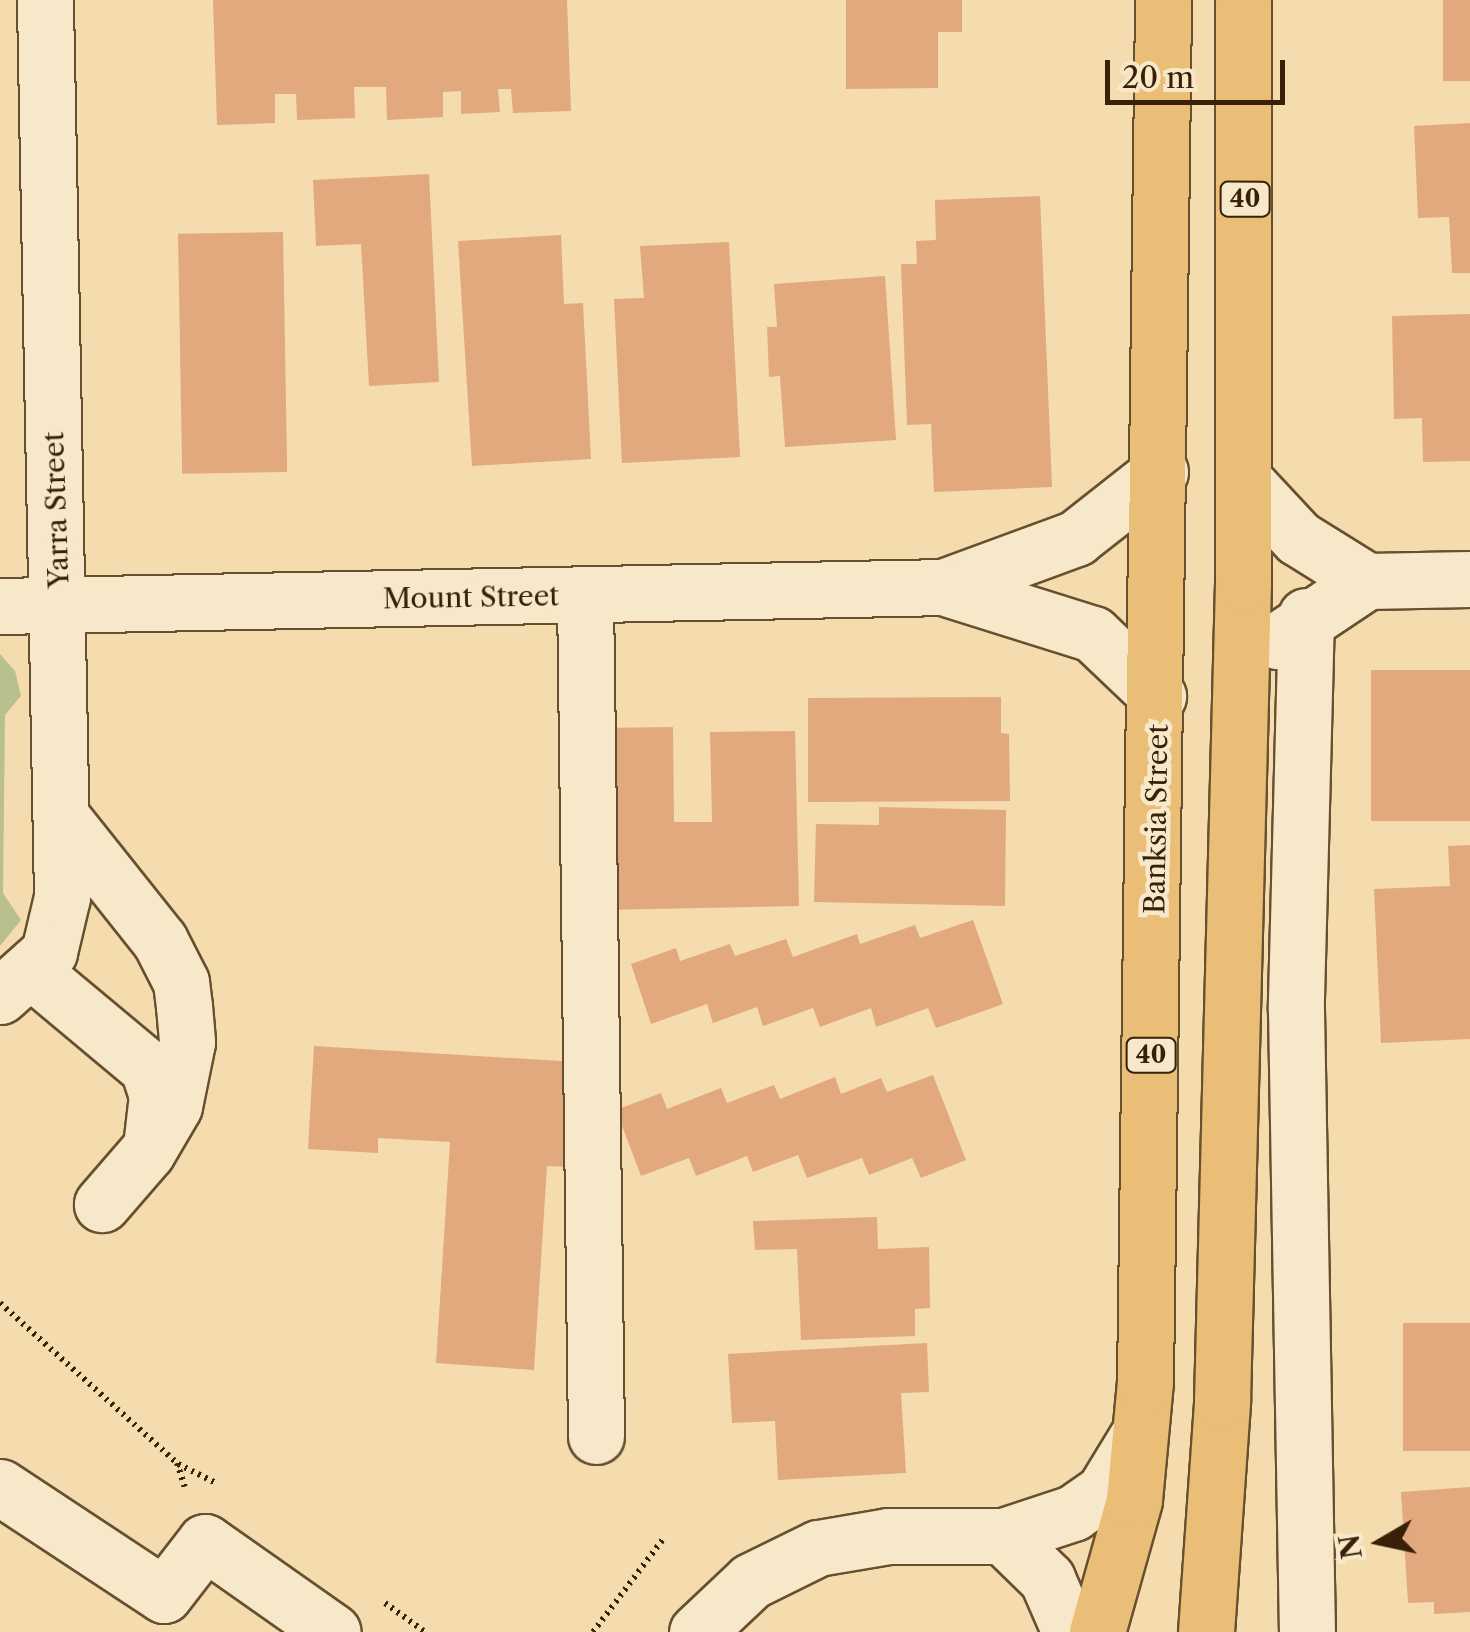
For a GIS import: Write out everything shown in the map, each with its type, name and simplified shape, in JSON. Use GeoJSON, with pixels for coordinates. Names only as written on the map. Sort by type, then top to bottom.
{"type":"FeatureCollection","features":[{"type":"Feature","properties":{"kind":"highway","name":"Banksia Street"},"geometry":{"type":"LineString","coordinates":[[1097,1632],[1134,1500],[1149,1289],[1163,0]]}},
{"type":"Feature","properties":{"kind":"highway","name":"40"},"geometry":{"type":"LineString","coordinates":[[1206,1632],[1222,1401],[1240,680],[1244,479],[1243,0]]}},
{"type":"Feature","properties":{"kind":"street","name":"Yarra Street"},"geometry":{"type":"LineString","coordinates":[[17,984],[49,952],[59,920],[63,819],[60,604],[23,101],[45,0]]}},
{"type":"Feature","properties":{"kind":"street","name":"Mount Street"},"geometry":{"type":"LineString","coordinates":[[0,606],[942,586],[1076,538],[1160,472]]}},
{"type":"Feature","properties":{"kind":"street"},"geometry":{"type":"LineString","coordinates":[[1244,479],[1298,538],[1367,580]]}},
{"type":"Feature","properties":{"kind":"street"},"geometry":{"type":"LineString","coordinates":[[1240,680],[1306,616],[1367,580],[1470,578]]}},
{"type":"Feature","properties":{"kind":"street","name":"Mount Street"},"geometry":{"type":"LineString","coordinates":[[942,586],[1093,634],[1158,696]]}},
{"type":"Feature","properties":{"kind":"street"},"geometry":{"type":"LineString","coordinates":[[585,595],[596,1436]]}},
{"type":"Feature","properties":{"kind":"street"},"geometry":{"type":"LineString","coordinates":[[1306,616],[1296,1010],[1307,1632]]}},
{"type":"Feature","properties":{"kind":"street"},"geometry":{"type":"LineString","coordinates":[[63,819],[160,941],[180,982],[187,1042],[182,1077],[147,1152],[102,1204]]}},
{"type":"Feature","properties":{"kind":"street"},"geometry":{"type":"LineString","coordinates":[[17,984],[148,1068],[158,1105],[147,1152]]}},
{"type":"Feature","properties":{"kind":"street"},"geometry":{"type":"LineString","coordinates":[[696,1632],[750,1581],[818,1548],[888,1536],[1003,1536],[1087,1506],[1118,1474],[1140,1432]]}},
{"type":"Feature","properties":{"kind":"street"},"geometry":{"type":"LineString","coordinates":[[0,1487],[164,1595],[206,1542],[333,1632]]}},
{"type":"Feature","properties":{"kind":"street"},"geometry":{"type":"LineString","coordinates":[[1003,1536],[1047,1578],[1070,1632]]}},
{"type":"Feature","properties":{"kind":"path"},"geometry":{"type":"LineString","coordinates":[[0,1303],[177,1463],[206,1542]]}},
{"type":"Feature","properties":{"kind":"path"},"geometry":{"type":"LineString","coordinates":[[593,1632],[663,1539]]}},
{"type":"Feature","properties":{"kind":"green space"},"geometry":{"type":"Polygon","coordinates":[[[0,654],[15,671],[21,696],[5,715],[3,893],[21,920],[0,946],[0,654]]]}},
{"type":"Feature","properties":{"kind":"building"},"geometry":{"type":"Polygon","coordinates":[[[213,0],[567,0],[571,111],[513,113],[511,89],[498,89],[500,112],[461,114],[461,91],[443,92],[443,117],[387,120],[386,87],[354,87],[355,118],[297,120],[296,94],[275,94],[275,123],[217,125],[213,0]]]}},
{"type":"Feature","properties":{"kind":"building"},"geometry":{"type":"Polygon","coordinates":[[[846,0],[962,0],[962,32],[938,32],[938,88],[846,89],[846,0]]]}},
{"type":"Feature","properties":{"kind":"building"},"geometry":{"type":"Polygon","coordinates":[[[1443,0],[1470,0],[1470,81],[1443,81],[1443,0]]]}},
{"type":"Feature","properties":{"kind":"building"},"geometry":{"type":"Polygon","coordinates":[[[1470,123],[1470,273],[1452,273],[1449,217],[1418,218],[1414,126],[1470,123]]]}},
{"type":"Feature","properties":{"kind":"building"},"geometry":{"type":"Polygon","coordinates":[[[429,174],[439,382],[369,386],[361,244],[316,246],[313,180],[429,174]]]}},
{"type":"Feature","properties":{"kind":"building"},"geometry":{"type":"Polygon","coordinates":[[[1040,196],[1052,487],[934,492],[931,424],[907,425],[901,264],[917,264],[916,241],[936,240],[935,200],[1040,196]]]}},
{"type":"Feature","properties":{"kind":"building"},"geometry":{"type":"Polygon","coordinates":[[[283,232],[287,472],[182,474],[178,234],[283,232]]]}},
{"type":"Feature","properties":{"kind":"building"},"geometry":{"type":"Polygon","coordinates":[[[561,235],[564,304],[583,303],[591,459],[472,466],[458,241],[561,235]]]}},
{"type":"Feature","properties":{"kind":"building"},"geometry":{"type":"Polygon","coordinates":[[[729,242],[740,457],[622,463],[614,299],[644,298],[640,246],[729,242]]]}},
{"type":"Feature","properties":{"kind":"building"},"geometry":{"type":"Polygon","coordinates":[[[885,276],[896,440],[785,447],[780,376],[769,377],[767,327],[777,327],[774,284],[885,276]]]}},
{"type":"Feature","properties":{"kind":"building"},"geometry":{"type":"Polygon","coordinates":[[[1470,314],[1470,461],[1423,462],[1422,418],[1394,419],[1392,316],[1470,314]]]}},
{"type":"Feature","properties":{"kind":"building"},"geometry":{"type":"Polygon","coordinates":[[[1371,670],[1470,670],[1470,821],[1371,821],[1371,670]]]}},
{"type":"Feature","properties":{"kind":"building"},"geometry":{"type":"Polygon","coordinates":[[[1001,697],[1001,733],[1009,734],[1010,801],[808,802],[808,698],[1001,697]]]}},
{"type":"Feature","properties":{"kind":"building"},"geometry":{"type":"Polygon","coordinates":[[[673,727],[674,822],[712,822],[710,732],[795,731],[799,906],[600,910],[596,728],[673,727]]]}},
{"type":"Feature","properties":{"kind":"building"},"geometry":{"type":"Polygon","coordinates":[[[879,807],[1006,810],[1005,906],[814,902],[816,824],[879,825],[879,807]]]}},
{"type":"Feature","properties":{"kind":"building"},"geometry":{"type":"Polygon","coordinates":[[[1470,845],[1470,1039],[1381,1043],[1374,889],[1450,886],[1448,846],[1470,845]]]}},
{"type":"Feature","properties":{"kind":"building"},"geometry":{"type":"Polygon","coordinates":[[[973,920],[1003,1004],[936,1028],[928,1008],[876,1027],[871,1008],[820,1027],[813,1008],[763,1026],[757,1007],[713,1023],[707,1004],[651,1024],[631,964],[676,948],[680,961],[730,944],[735,956],[786,939],[793,957],[857,934],[860,944],[915,925],[920,938],[973,920]]]}},
{"type":"Feature","properties":{"kind":"building"},"geometry":{"type":"Polygon","coordinates":[[[314,1046],[578,1062],[572,1167],[547,1166],[534,1370],[436,1363],[450,1142],[378,1138],[378,1153],[308,1149],[314,1046]]]}},
{"type":"Feature","properties":{"kind":"building"},"geometry":{"type":"Polygon","coordinates":[[[933,1075],[966,1160],[921,1178],[912,1158],[869,1175],[862,1158],[807,1178],[798,1155],[753,1172],[747,1156],[696,1176],[689,1158],[641,1176],[616,1110],[661,1093],[667,1109],[721,1088],[727,1103],[774,1085],[780,1099],[835,1077],[841,1094],[881,1078],[887,1092],[933,1075]]]}},
{"type":"Feature","properties":{"kind":"building"},"geometry":{"type":"Polygon","coordinates":[[[877,1217],[878,1249],[929,1247],[930,1308],[915,1309],[915,1336],[801,1340],[797,1249],[755,1250],[753,1221],[877,1217]]]}},
{"type":"Feature","properties":{"kind":"building"},"geometry":{"type":"Polygon","coordinates":[[[1403,1323],[1470,1323],[1470,1451],[1403,1451],[1403,1323]]]}},
{"type":"Feature","properties":{"kind":"building"},"geometry":{"type":"Polygon","coordinates":[[[927,1343],[929,1392],[901,1393],[906,1473],[778,1480],[775,1421],[732,1423],[728,1354],[927,1343]]]}},
{"type":"Feature","properties":{"kind":"building"},"geometry":{"type":"Polygon","coordinates":[[[1470,1487],[1470,1612],[1434,1614],[1434,1602],[1408,1603],[1401,1492],[1470,1487]]]}}]}
